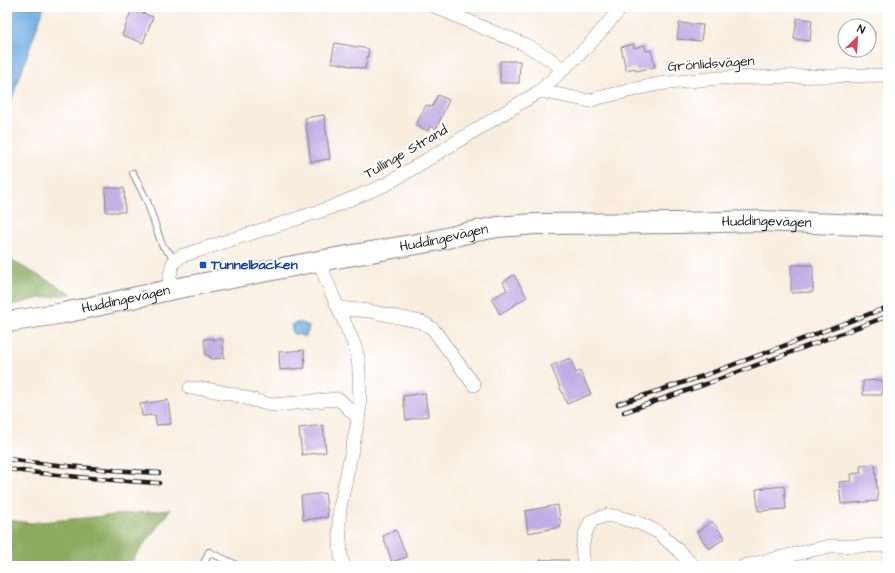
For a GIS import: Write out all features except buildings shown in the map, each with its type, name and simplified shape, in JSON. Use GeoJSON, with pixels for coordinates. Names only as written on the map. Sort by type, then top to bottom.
{"type":"FeatureCollection","features":[{"type":"Feature","properties":{"kind":"main road","name":"Huddingevägen"},"geometry":{"type":"LineString","coordinates":[[7,322],[64,313],[169,290],[319,261],[434,241],[498,227],[535,224],[760,221],[888,226]]}},
{"type":"Feature","properties":{"kind":"street"},"geometry":{"type":"LineString","coordinates":[[436,7],[524,44],[550,59],[563,70]]}},
{"type":"Feature","properties":{"kind":"street","name":"Tullinge Strand"},"geometry":{"type":"LineString","coordinates":[[176,260],[181,256],[327,209],[387,184],[540,91],[588,46],[622,7]]}},
{"type":"Feature","properties":{"kind":"street","name":"Grönlidsvägen"},"geometry":{"type":"LineString","coordinates":[[540,91],[590,101],[658,84],[719,78],[888,75]]}},
{"type":"Feature","properties":{"kind":"street"},"geometry":{"type":"LineString","coordinates":[[169,290],[170,275],[173,263],[176,260]]}},
{"type":"Feature","properties":{"kind":"street"},"geometry":{"type":"LineString","coordinates":[[319,261],[358,357],[360,404],[340,507],[339,523],[341,557],[344,566]]}},
{"type":"Feature","properties":{"kind":"street"},"geometry":{"type":"LineString","coordinates":[[339,308],[369,311],[422,322],[434,329],[474,385]]}},
{"type":"Feature","properties":{"kind":"street"},"geometry":{"type":"LineString","coordinates":[[190,388],[232,394],[271,405],[336,399],[340,400],[358,418]]}},
{"type":"Feature","properties":{"kind":"street"},"geometry":{"type":"LineString","coordinates":[[584,566],[582,548],[585,534],[591,521],[607,515],[639,523],[658,532],[693,566]]}},
{"type":"Feature","properties":{"kind":"street"},"geometry":{"type":"LineString","coordinates":[[744,566],[830,546],[888,545]]}},
{"type":"Feature","properties":{"kind":"lane"},"geometry":{"type":"LineString","coordinates":[[132,173],[147,201],[162,245],[176,260]]}},
{"type":"Feature","properties":{"kind":"lane"},"geometry":{"type":"LineString","coordinates":[[203,566],[209,552],[239,566]]}},
{"type":"Feature","properties":{"kind":"green space"},"geometry":{"type":"Polygon","coordinates":[[[7,258],[72,294],[41,298],[7,306],[7,258]]]}},
{"type":"Feature","properties":{"kind":"green space"},"geometry":{"type":"Polygon","coordinates":[[[170,510],[128,566],[7,566],[7,520],[30,523],[170,510]]]}},
{"type":"Feature","properties":{"kind":"water"},"geometry":{"type":"Polygon","coordinates":[[[7,7],[44,7],[7,113],[7,7]]]}},
{"type":"Feature","properties":{"kind":"water"},"geometry":{"type":"Polygon","coordinates":[[[302,323],[309,326],[305,337],[293,334],[291,326],[292,324],[302,323]]]}},
{"type":"Feature","properties":{"kind":"railway"},"geometry":{"type":"LineString","coordinates":[[618,404],[703,376],[888,307]]}},
{"type":"Feature","properties":{"kind":"railway"},"geometry":{"type":"LineString","coordinates":[[624,412],[706,384],[888,316]]}},
{"type":"Feature","properties":{"kind":"railway"},"geometry":{"type":"LineString","coordinates":[[7,459],[83,468],[159,473]]}},
{"type":"Feature","properties":{"kind":"railway"},"geometry":{"type":"LineString","coordinates":[[7,469],[83,478],[159,483]]}},
{"type":"Feature","properties":{"kind":"place","name":"Tunnelbacken"},"geometry":{"type":"Point","coordinates":[203,265]}}]}
